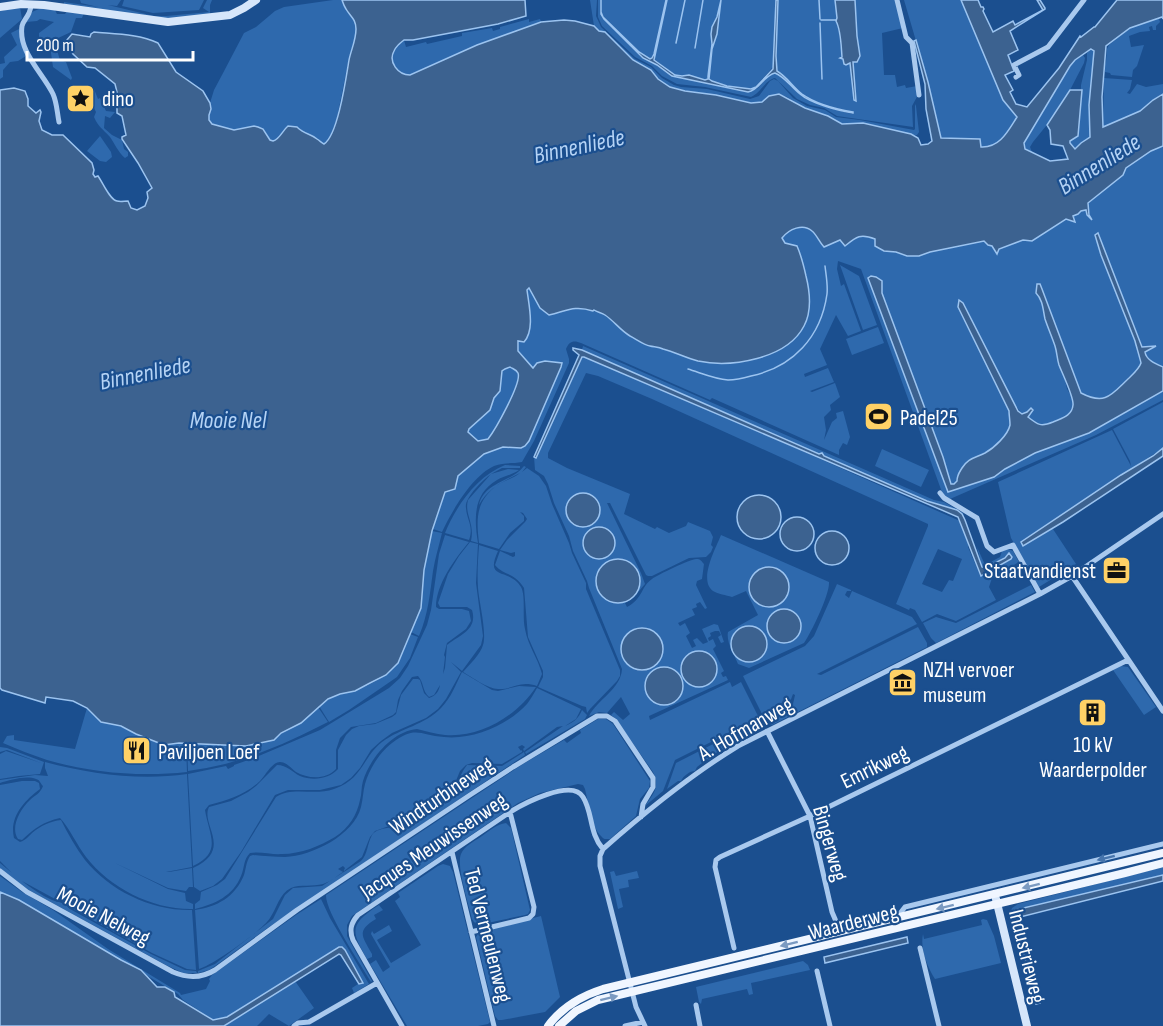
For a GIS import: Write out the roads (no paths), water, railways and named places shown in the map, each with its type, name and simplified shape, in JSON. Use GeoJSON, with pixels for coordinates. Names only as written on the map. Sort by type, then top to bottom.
{"type":"FeatureCollection","features":[{"type":"Feature","properties":{"kind":"main road","name":"Waarderweg"},"geometry":{"type":"LineString","coordinates":[[548,1026],[567,1006],[582,996],[603,989],[1163,853]]}},
{"type":"Feature","properties":{"kind":"main road","name":"Waarderweg"},"geometry":{"type":"LineString","coordinates":[[559,1026],[571,1014],[589,1003],[1163,863]]}},
{"type":"Feature","properties":{"kind":"street"},"geometry":{"type":"LineString","coordinates":[[0,7],[21,4],[44,5],[168,22],[230,15],[256,0]]}},
{"type":"Feature","properties":{"kind":"street"},"geometry":{"type":"LineString","coordinates":[[897,0],[906,37],[912,43],[919,94]]}},
{"type":"Feature","properties":{"kind":"street"},"geometry":{"type":"LineString","coordinates":[[1016,77],[1020,75],[1014,65],[1047,47],[1084,0]]}},
{"type":"Feature","properties":{"kind":"street"},"geometry":{"type":"LineString","coordinates":[[32,4],[21,28],[24,45],[35,69],[51,91],[57,106],[59,122]]}},
{"type":"Feature","properties":{"kind":"street"},"geometry":{"type":"LineString","coordinates":[[940,493],[944,498],[977,518],[987,546],[994,552],[1012,545],[1040,594]]}},
{"type":"Feature","properties":{"kind":"street","name":"A. Hofmanweg"},"geometry":{"type":"LineString","coordinates":[[603,849],[641,817],[738,746],[1040,594],[1072,576],[1163,514]]}},
{"type":"Feature","properties":{"kind":"street"},"geometry":{"type":"LineString","coordinates":[[1072,576],[1163,711]]}},
{"type":"Feature","properties":{"kind":"street","name":"Emrikweg"},"geometry":{"type":"LineString","coordinates":[[735,948],[715,867],[716,860],[720,857],[810,816],[1128,660]]}},
{"type":"Feature","properties":{"kind":"street","name":"Windturbineweg"},"geometry":{"type":"LineString","coordinates":[[197,976],[215,970],[288,917],[470,795],[597,716],[607,716],[615,721],[653,778],[653,787],[643,804],[641,817]]}},
{"type":"Feature","properties":{"kind":"street","name":"Bingerweg"},"geometry":{"type":"LineString","coordinates":[[767,730],[810,816],[832,912],[838,926],[845,930]]}},
{"type":"Feature","properties":{"kind":"street","name":"Jacques Meuwissenweg"},"geometry":{"type":"LineString","coordinates":[[402,1026],[352,940],[353,922],[365,910],[510,812],[529,801],[568,790],[579,791],[585,802],[594,835],[603,849]]}},
{"type":"Feature","properties":{"kind":"street"},"geometry":{"type":"LineString","coordinates":[[471,932],[529,918],[534,914],[510,812]]}},
{"type":"Feature","properties":{"kind":"street","name":"Waarderweg"},"geometry":{"type":"LineString","coordinates":[[895,919],[905,907],[1163,844]]}},
{"type":"Feature","properties":{"kind":"street"},"geometry":{"type":"LineString","coordinates":[[603,849],[600,866],[636,1006],[644,1024],[625,1026]]}},
{"type":"Feature","properties":{"kind":"street","name":"Ted Vermeulenweg"},"geometry":{"type":"LineString","coordinates":[[452,852],[494,1026]]}},
{"type":"Feature","properties":{"kind":"street","name":"Mooie Nelweg"},"geometry":{"type":"LineString","coordinates":[[0,872],[27,892],[173,972],[186,976],[197,976]]}},
{"type":"Feature","properties":{"kind":"street","name":"Industrieweg"},"geometry":{"type":"LineString","coordinates":[[995,895],[1027,1026]]}},
{"type":"Feature","properties":{"kind":"street"},"geometry":{"type":"LineString","coordinates":[[920,948],[939,1026]]}},
{"type":"Feature","properties":{"kind":"street"},"geometry":{"type":"LineString","coordinates":[[817,971],[830,1026]]}},
{"type":"Feature","properties":{"kind":"street"},"geometry":{"type":"LineString","coordinates":[[294,1026],[298,1023],[309,1022],[377,983]]}},
{"type":"Feature","properties":{"kind":"street"},"geometry":{"type":"LineString","coordinates":[[696,1005],[700,1026]]}},
{"type":"Feature","properties":{"kind":"water","name":"Mooie Nel"},"geometry":{"type":"Polygon","coordinates":[[[342,0],[525,0],[526,16],[498,24],[404,40],[392,55],[395,67],[402,73],[410,75],[477,45],[541,22],[575,21],[594,26],[599,31],[605,32],[633,60],[651,70],[658,79],[670,87],[751,103],[762,102],[769,96],[779,94],[842,124],[863,123],[911,134],[918,138],[921,145],[932,141],[926,109],[925,84],[914,41],[916,40],[941,138],[980,139],[981,147],[988,147],[998,142],[1007,133],[1017,117],[1003,100],[961,0],[978,0],[993,32],[1013,21],[1015,25],[1043,10],[1037,0],[1040,0],[1045,8],[1045,9],[1010,31],[1018,50],[1008,55],[1014,71],[1005,75],[1013,90],[1010,92],[1016,104],[1027,107],[1059,68],[1080,36],[1095,27],[1117,0],[1163,0],[1163,19],[1162,17],[1130,28],[1106,46],[1102,97],[1103,127],[1140,111],[1163,94],[1163,146],[1151,151],[1126,168],[1123,175],[1088,203],[1092,220],[1087,215],[1086,210],[1081,211],[1073,216],[1075,222],[1066,219],[1032,241],[1023,240],[999,249],[997,254],[992,246],[984,241],[919,256],[907,256],[884,251],[875,246],[875,239],[866,236],[855,238],[845,246],[840,240],[824,247],[814,233],[804,227],[788,232],[782,238],[785,243],[797,246],[800,253],[810,301],[808,314],[804,326],[796,337],[785,346],[757,359],[726,363],[694,360],[643,343],[626,334],[605,315],[594,310],[566,310],[549,315],[540,308],[529,288],[527,290],[529,331],[524,342],[518,341],[518,351],[533,368],[537,363],[545,361],[562,363],[529,441],[521,448],[503,447],[484,454],[458,476],[455,489],[445,492],[432,531],[424,570],[421,608],[398,663],[386,675],[355,691],[328,699],[301,723],[281,733],[274,740],[246,746],[179,743],[164,745],[121,726],[101,722],[87,708],[73,701],[46,697],[45,703],[2,690],[0,688],[0,90],[14,88],[25,91],[28,106],[36,113],[40,110],[41,112],[39,121],[42,130],[52,135],[63,135],[92,163],[93,174],[95,177],[98,176],[112,198],[117,201],[128,201],[131,208],[137,210],[145,206],[148,198],[147,192],[152,188],[122,139],[126,135],[122,116],[117,113],[115,84],[95,68],[87,67],[73,54],[66,41],[72,34],[90,37],[94,32],[118,34],[158,43],[176,72],[203,91],[210,103],[209,120],[212,124],[234,130],[258,127],[263,129],[273,141],[288,126],[297,127],[324,144],[329,139],[337,118],[356,33],[353,18],[342,0]],[[1091,49],[1070,66],[1024,143],[1025,149],[1050,161],[1068,159],[1063,146],[1051,144],[1050,130],[1047,125],[1070,90],[1082,90],[1078,136],[1070,143],[1075,149],[1090,137],[1089,105],[1094,51],[1091,49]],[[510,367],[502,371],[500,391],[494,398],[490,410],[469,429],[468,432],[478,441],[488,439],[512,396],[518,373],[510,367]]]}},
{"type":"Feature","properties":{"kind":"water"},"geometry":{"type":"Polygon","coordinates":[[[667,0],[654,60],[675,75],[689,75],[705,80],[708,79],[712,27],[721,0],[709,79],[727,86],[751,89],[756,87],[773,69],[776,0],[778,0],[777,71],[799,91],[817,103],[810,100],[800,94],[775,73],[767,77],[756,89],[748,92],[672,76],[643,58],[604,19],[601,14],[601,12],[603,17],[639,52],[650,59],[654,54],[667,0]]]}},
{"type":"Feature","properties":{"kind":"water"},"geometry":{"type":"Polygon","coordinates":[[[835,0],[855,0],[860,56],[857,62],[853,62],[856,101],[854,100],[850,63],[844,64],[843,59],[840,58],[842,57],[841,43],[836,21],[835,0]]]}},
{"type":"Feature","properties":{"kind":"water"},"geometry":{"type":"Polygon","coordinates":[[[1098,233],[1142,347],[1156,346],[1145,352],[1149,359],[1163,367],[1163,391],[1089,433],[1035,453],[994,477],[948,492],[868,278],[876,277],[882,281],[882,293],[951,484],[954,484],[964,465],[996,445],[1007,433],[1010,425],[1009,411],[958,307],[959,300],[963,303],[1018,411],[1022,414],[1031,408],[1033,410],[1028,417],[1042,425],[1066,416],[1071,412],[1073,401],[1059,365],[1041,302],[1036,293],[1037,284],[1040,284],[1081,393],[1097,398],[1108,396],[1118,389],[1140,365],[1135,341],[1101,255],[1095,235],[1098,233]]]}},
{"type":"Feature","properties":{"kind":"water"},"geometry":{"type":"Polygon","coordinates":[[[573,348],[819,454],[822,453],[824,456],[927,501],[957,510],[965,520],[982,567],[985,568],[1005,558],[1009,553],[1012,557],[981,576],[958,517],[584,357],[582,357],[536,458],[534,457],[579,355],[573,348]]]}},
{"type":"Feature","properties":{"kind":"water"},"geometry":{"type":"Polygon","coordinates":[[[1163,448],[1163,456],[1023,546],[1021,542],[1163,448]]]}},
{"type":"Feature","properties":{"kind":"water"},"geometry":{"type":"Polygon","coordinates":[[[583,493],[595,498],[600,510],[595,522],[583,527],[571,522],[566,510],[571,498],[583,493]]]}},
{"type":"Feature","properties":{"kind":"water"},"geometry":{"type":"Polygon","coordinates":[[[759,495],[774,502],[781,517],[774,532],[759,539],[744,532],[737,517],[744,502],[759,495]]]}},
{"type":"Feature","properties":{"kind":"water"},"geometry":{"type":"Polygon","coordinates":[[[797,517],[809,522],[814,534],[809,546],[797,551],[785,546],[780,534],[785,522],[797,517]]]}},
{"type":"Feature","properties":{"kind":"water"},"geometry":{"type":"Polygon","coordinates":[[[599,527],[610,532],[615,543],[610,554],[599,559],[588,554],[583,543],[588,532],[599,527]]]}},
{"type":"Feature","properties":{"kind":"water"},"geometry":{"type":"Polygon","coordinates":[[[832,531],[844,536],[849,548],[844,560],[832,565],[820,560],[815,548],[820,536],[832,531]]]}},
{"type":"Feature","properties":{"kind":"water"},"geometry":{"type":"Polygon","coordinates":[[[618,559],[633,566],[640,581],[633,596],[618,603],[603,596],[596,581],[603,566],[618,559]]]}},
{"type":"Feature","properties":{"kind":"water"},"geometry":{"type":"Polygon","coordinates":[[[769,567],[777,568],[783,573],[788,579],[788,595],[783,601],[777,606],[769,607],[761,606],[755,601],[750,595],[749,587],[750,579],[755,573],[761,568],[769,567]]]}},
{"type":"Feature","properties":{"kind":"water"},"geometry":{"type":"Polygon","coordinates":[[[784,609],[796,614],[801,626],[796,638],[784,643],[772,638],[767,626],[772,614],[784,609]]]}},
{"type":"Feature","properties":{"kind":"water"},"geometry":{"type":"Polygon","coordinates":[[[749,626],[762,631],[767,644],[762,657],[749,662],[736,657],[731,644],[736,631],[749,626]]]}},
{"type":"Feature","properties":{"kind":"water"},"geometry":{"type":"Polygon","coordinates":[[[642,628],[650,629],[657,634],[662,641],[662,657],[657,664],[650,669],[642,670],[634,669],[627,664],[622,657],[621,649],[622,641],[627,634],[634,629],[642,628]]]}},
{"type":"Feature","properties":{"kind":"water"},"geometry":{"type":"Polygon","coordinates":[[[699,651],[712,656],[717,669],[712,682],[699,687],[686,682],[681,669],[686,656],[699,651]]]}},
{"type":"Feature","properties":{"kind":"water"},"geometry":{"type":"Polygon","coordinates":[[[664,667],[678,672],[683,686],[678,700],[664,705],[650,700],[645,686],[650,672],[664,667]]]}},
{"type":"Feature","properties":{"kind":"water"},"geometry":{"type":"Polygon","coordinates":[[[1163,875],[1163,881],[1020,917],[1040,1003],[1036,1004],[1014,914],[1015,910],[1163,875]]]}},
{"type":"Feature","properties":{"kind":"water"},"geometry":{"type":"Polygon","coordinates":[[[0,892],[19,900],[141,970],[157,987],[165,987],[174,992],[175,997],[213,1020],[227,1017],[339,947],[345,950],[363,983],[359,984],[339,954],[224,1026],[0,1026],[0,892]]]}},
{"type":"Feature","properties":{"kind":"water"},"geometry":{"type":"Polygon","coordinates":[[[907,937],[908,943],[825,963],[824,957],[907,937]]]}},
{"type":"Feature","properties":{"kind":"waterway"},"geometry":{"type":"LineString","coordinates":[[676,43],[685,0]]}},
{"type":"Feature","properties":{"kind":"waterway"},"geometry":{"type":"LineString","coordinates":[[695,48],[703,0]]}},
{"type":"Feature","properties":{"kind":"waterway"},"geometry":{"type":"LineString","coordinates":[[819,0],[820,19]]}},
{"type":"Feature","properties":{"kind":"waterway"},"geometry":{"type":"LineString","coordinates":[[821,20],[836,20]]}},
{"type":"Feature","properties":{"kind":"waterway"},"geometry":{"type":"LineString","coordinates":[[820,23],[822,79]]}},
{"type":"Feature","properties":{"kind":"waterway"},"geometry":{"type":"LineString","coordinates":[[688,369],[734,380],[766,372],[792,357],[802,348],[819,324],[827,291],[825,266]]}},
{"type":"Feature","properties":{"kind":"place","name":"dino"},"geometry":{"type":"Point","coordinates":[81,98]}},
{"type":"Feature","properties":{"kind":"place","name":"Padel25"},"geometry":{"type":"Point","coordinates":[879,417]}},
{"type":"Feature","properties":{"kind":"place","name":"Staatvandienst"},"geometry":{"type":"Point","coordinates":[1117,570]}},
{"type":"Feature","properties":{"kind":"place","name":"NZH vervoer museum"},"geometry":{"type":"Point","coordinates":[902,682]}},
{"type":"Feature","properties":{"kind":"place","name":"10 kV Waarderpolder"},"geometry":{"type":"Point","coordinates":[1093,712]}},
{"type":"Feature","properties":{"kind":"place","name":"Paviljoen Loef"},"geometry":{"type":"Point","coordinates":[137,751]}},
{"type":"Feature","properties":{"kind":"water label","name":"Binnenliede"},"geometry":{"type":"Point","coordinates":[579,146]}},
{"type":"Feature","properties":{"kind":"water label","name":"Binnenliede"},"geometry":{"type":"Point","coordinates":[1099,164]}},
{"type":"Feature","properties":{"kind":"water label","name":"Binnenliede"},"geometry":{"type":"Point","coordinates":[145,373]}}]}
